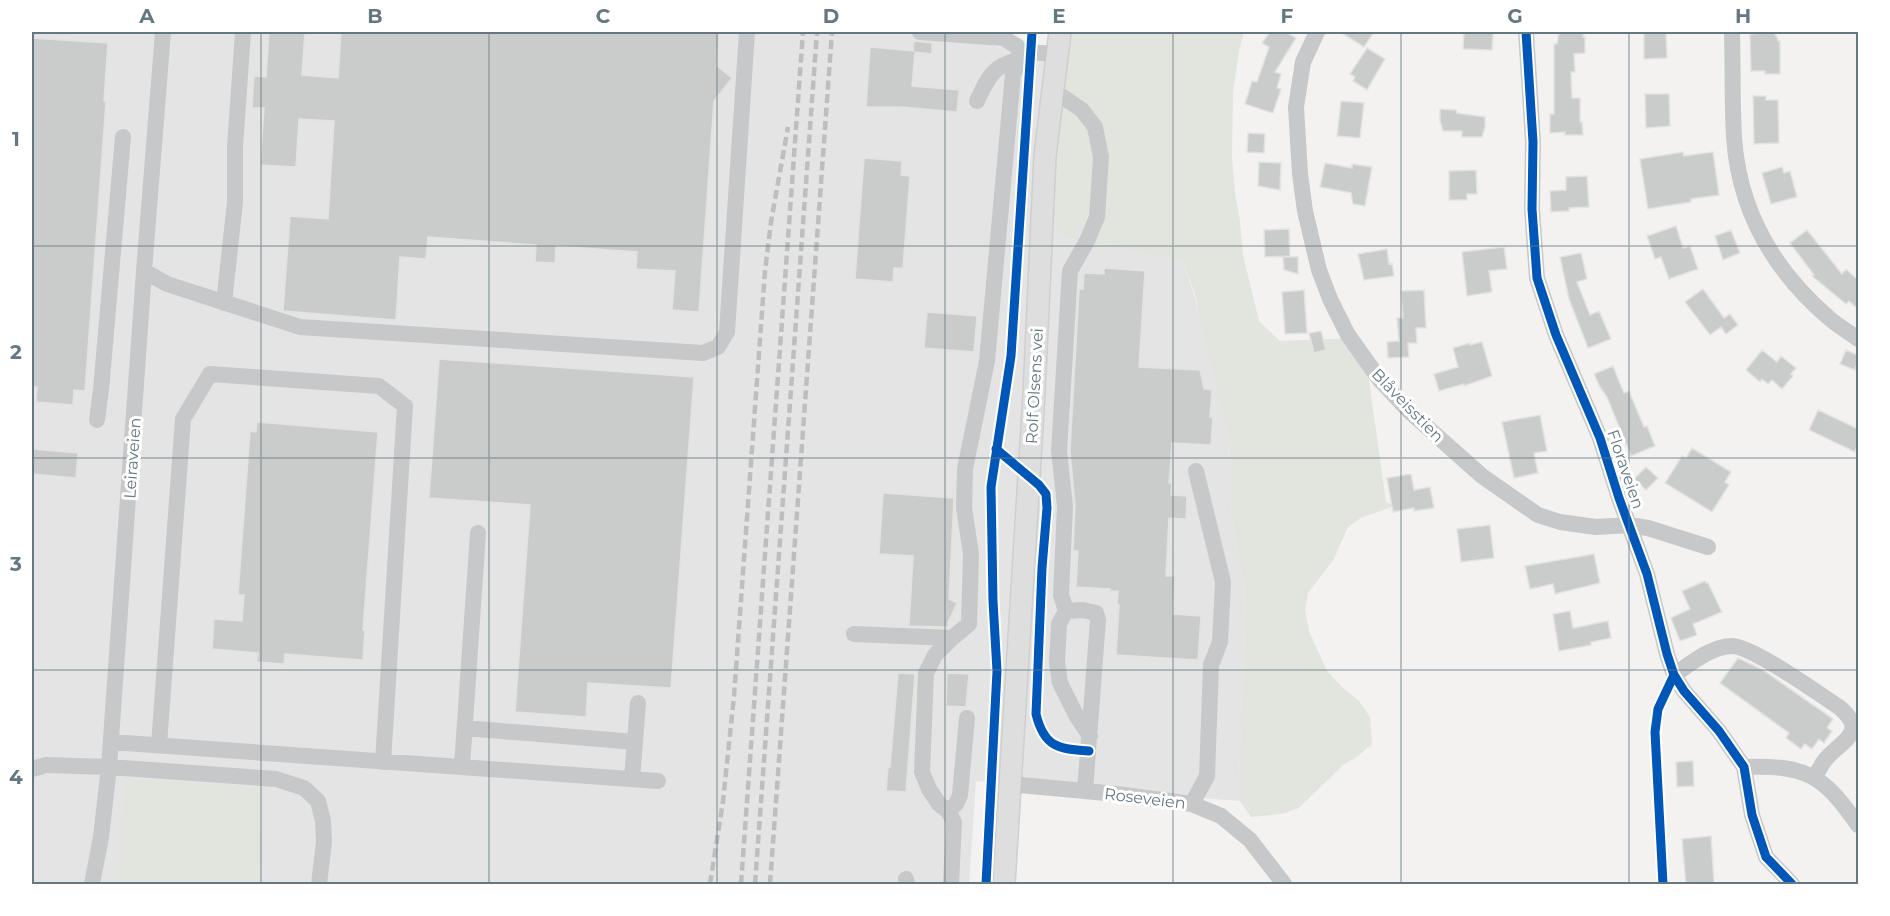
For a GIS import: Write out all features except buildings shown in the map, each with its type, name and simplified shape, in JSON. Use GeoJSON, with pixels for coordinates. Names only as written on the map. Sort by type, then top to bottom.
{"type":"FeatureCollection","features":[{"type":"Feature","properties":{"kind":"main road","name":"Rolf Olsens vei"},"geometry":{"type":"LineString","coordinates":[[1004,885],[1034,394],[1045,156],[1060,32]]}},
{"type":"Feature","properties":{"kind":"street","name":"Leiraveien"},"geometry":{"type":"LineString","coordinates":[[92,885],[109,767],[163,32]]}},
{"type":"Feature","properties":{"kind":"street"},"geometry":{"type":"LineString","coordinates":[[224,303],[236,202],[235,147],[243,32]]}},
{"type":"Feature","properties":{"kind":"street"},"geometry":{"type":"LineString","coordinates":[[144,271],[167,284],[300,327],[703,352],[718,347],[727,332],[747,32]]}},
{"type":"Feature","properties":{"kind":"street"},"geometry":{"type":"LineString","coordinates":[[920,32],[1003,38],[1017,46],[1022,59]]}},
{"type":"Feature","properties":{"kind":"street","name":"Blåveisstien"},"geometry":{"type":"LineString","coordinates":[[1317,32],[1303,62],[1298,87],[1296,118],[1305,211],[1319,270],[1330,299],[1348,335],[1380,380],[1409,411],[1482,476],[1538,514],[1560,522],[1596,527],[1630,525],[1648,528],[1708,547]]}},
{"type":"Feature","properties":{"kind":"street","name":"Floraveien"},"geometry":{"type":"LineString","coordinates":[[1526,32],[1533,142],[1532,209],[1537,278],[1556,334],[1600,438],[1647,574],[1674,675],[1719,731],[1743,767],[1752,815],[1766,857],[1792,885]]}},
{"type":"Feature","properties":{"kind":"street"},"geometry":{"type":"LineString","coordinates":[[1732,32],[1734,139],[1747,207],[1761,237],[1778,264],[1829,319],[1858,339]]}},
{"type":"Feature","properties":{"kind":"street"},"geometry":{"type":"LineString","coordinates":[[951,885],[954,822],[948,811],[939,804],[929,789],[922,772],[926,673],[935,655],[969,624],[971,554],[964,508],[965,469],[977,389],[987,361],[1013,74],[1022,59],[1031,52],[1056,54]]}},
{"type":"Feature","properties":{"kind":"street"},"geometry":{"type":"LineString","coordinates":[[977,101],[990,74],[1006,63],[1022,59]]}},
{"type":"Feature","properties":{"kind":"street"},"geometry":{"type":"LineString","coordinates":[[1052,89],[1082,110],[1095,127],[1101,157],[1097,217],[1070,271],[1059,451],[1065,506],[1061,595],[1066,611],[1059,624],[1057,662],[1060,683],[1076,715],[1090,736]]}},
{"type":"Feature","properties":{"kind":"street"},"geometry":{"type":"LineString","coordinates":[[97,420],[123,137]]}},
{"type":"Feature","properties":{"kind":"street"},"geometry":{"type":"LineString","coordinates":[[159,745],[183,418],[210,374],[379,386],[405,406],[383,762]]}},
{"type":"Feature","properties":{"kind":"street"},"geometry":{"type":"LineString","coordinates":[[1192,804],[1207,776],[1211,665],[1220,642],[1223,582],[1196,471]]}},
{"type":"Feature","properties":{"kind":"street"},"geometry":{"type":"LineString","coordinates":[[462,766],[478,532]]}},
{"type":"Feature","properties":{"kind":"street"},"geometry":{"type":"LineString","coordinates":[[1066,611],[1083,610],[1096,613],[1098,620],[1085,791]]}},
{"type":"Feature","properties":{"kind":"street"},"geometry":{"type":"LineString","coordinates":[[854,634],[952,638]]}},
{"type":"Feature","properties":{"kind":"street"},"geometry":{"type":"LineString","coordinates":[[1674,675],[1692,662],[1712,652],[1726,647],[1740,647],[1761,657],[1839,707],[1850,717],[1852,732],[1846,742],[1826,759],[1815,777]]}},
{"type":"Feature","properties":{"kind":"street"},"geometry":{"type":"LineString","coordinates":[[632,779],[638,703]]}},
{"type":"Feature","properties":{"kind":"street"},"geometry":{"type":"LineString","coordinates":[[948,811],[957,804],[960,795],[967,718]]}},
{"type":"Feature","properties":{"kind":"street"},"geometry":{"type":"LineString","coordinates":[[465,728],[635,742]]}},
{"type":"Feature","properties":{"kind":"street"},"geometry":{"type":"LineString","coordinates":[[111,742],[658,781]]}},
{"type":"Feature","properties":{"kind":"street"},"geometry":{"type":"LineString","coordinates":[[32,769],[46,765],[109,767],[276,779],[304,788],[318,801],[323,821],[324,842],[320,885]]}},
{"type":"Feature","properties":{"kind":"street"},"geometry":{"type":"LineString","coordinates":[[1743,767],[1773,766],[1792,769],[1815,777],[1827,785],[1858,825]]}},
{"type":"Feature","properties":{"kind":"street","name":"Roseveien"},"geometry":{"type":"LineString","coordinates":[[1009,784],[1192,804],[1221,816],[1250,840],[1284,885]]}},
{"type":"Feature","properties":{"kind":"shaded area"},"geometry":{"type":"Polygon","coordinates":[[[32,32],[924,32],[1063,59],[1065,238],[1183,262],[1210,353],[1229,439],[1232,519],[1245,591],[1240,801],[976,781],[969,884],[32,884],[32,32]]]}},
{"type":"Feature","properties":{"kind":"shaded area"},"geometry":{"type":"Polygon","coordinates":[[[1067,32],[1244,32],[1233,92],[1232,157],[1243,255],[1259,321],[1280,341],[1355,338],[1367,366],[1386,502],[1394,506],[1361,518],[1348,527],[1334,559],[1308,593],[1305,610],[1309,631],[1327,671],[1359,701],[1370,717],[1372,744],[1343,765],[1299,808],[1282,814],[1251,817],[1240,801],[1245,591],[1232,519],[1229,439],[1194,291],[1183,262],[1065,238],[1053,222],[1051,207],[1054,159],[1067,32]]]}},
{"type":"Feature","properties":{"kind":"shaded area"},"geometry":{"type":"Polygon","coordinates":[[[126,779],[265,788],[261,884],[118,884],[126,779]]]}},
{"type":"Feature","properties":{"kind":"railway"},"geometry":{"type":"LineString","coordinates":[[741,884],[803,32]]}},
{"type":"Feature","properties":{"kind":"railway"},"geometry":{"type":"LineString","coordinates":[[755,884],[817,32]]}},
{"type":"Feature","properties":{"kind":"railway"},"geometry":{"type":"LineString","coordinates":[[770,884],[832,32]]}},
{"type":"Feature","properties":{"kind":"railway"},"geometry":{"type":"LineString","coordinates":[[710,884],[723,801],[734,696],[765,271],[771,222],[788,127]]}},
{"type":"Feature","properties":{"kind":"cycle path"},"geometry":{"type":"LineString","coordinates":[[986,884],[997,671],[991,487],[1011,356],[1032,32]]}},
{"type":"Feature","properties":{"kind":"cycle path"},"geometry":{"type":"LineString","coordinates":[[1526,32],[1533,142],[1532,209],[1537,278],[1556,335],[1600,438],[1647,574],[1674,675],[1684,691],[1719,731],[1744,767],[1752,815],[1766,857],[1792,884]]}},
{"type":"Feature","properties":{"kind":"cycle path"},"geometry":{"type":"LineString","coordinates":[[996,449],[1039,485],[1046,494],[1036,714],[1039,725],[1048,740],[1054,744],[1069,749],[1089,751]]}},
{"type":"Feature","properties":{"kind":"cycle path"},"geometry":{"type":"LineString","coordinates":[[1663,884],[1655,732],[1658,709],[1674,675]]}}]}
